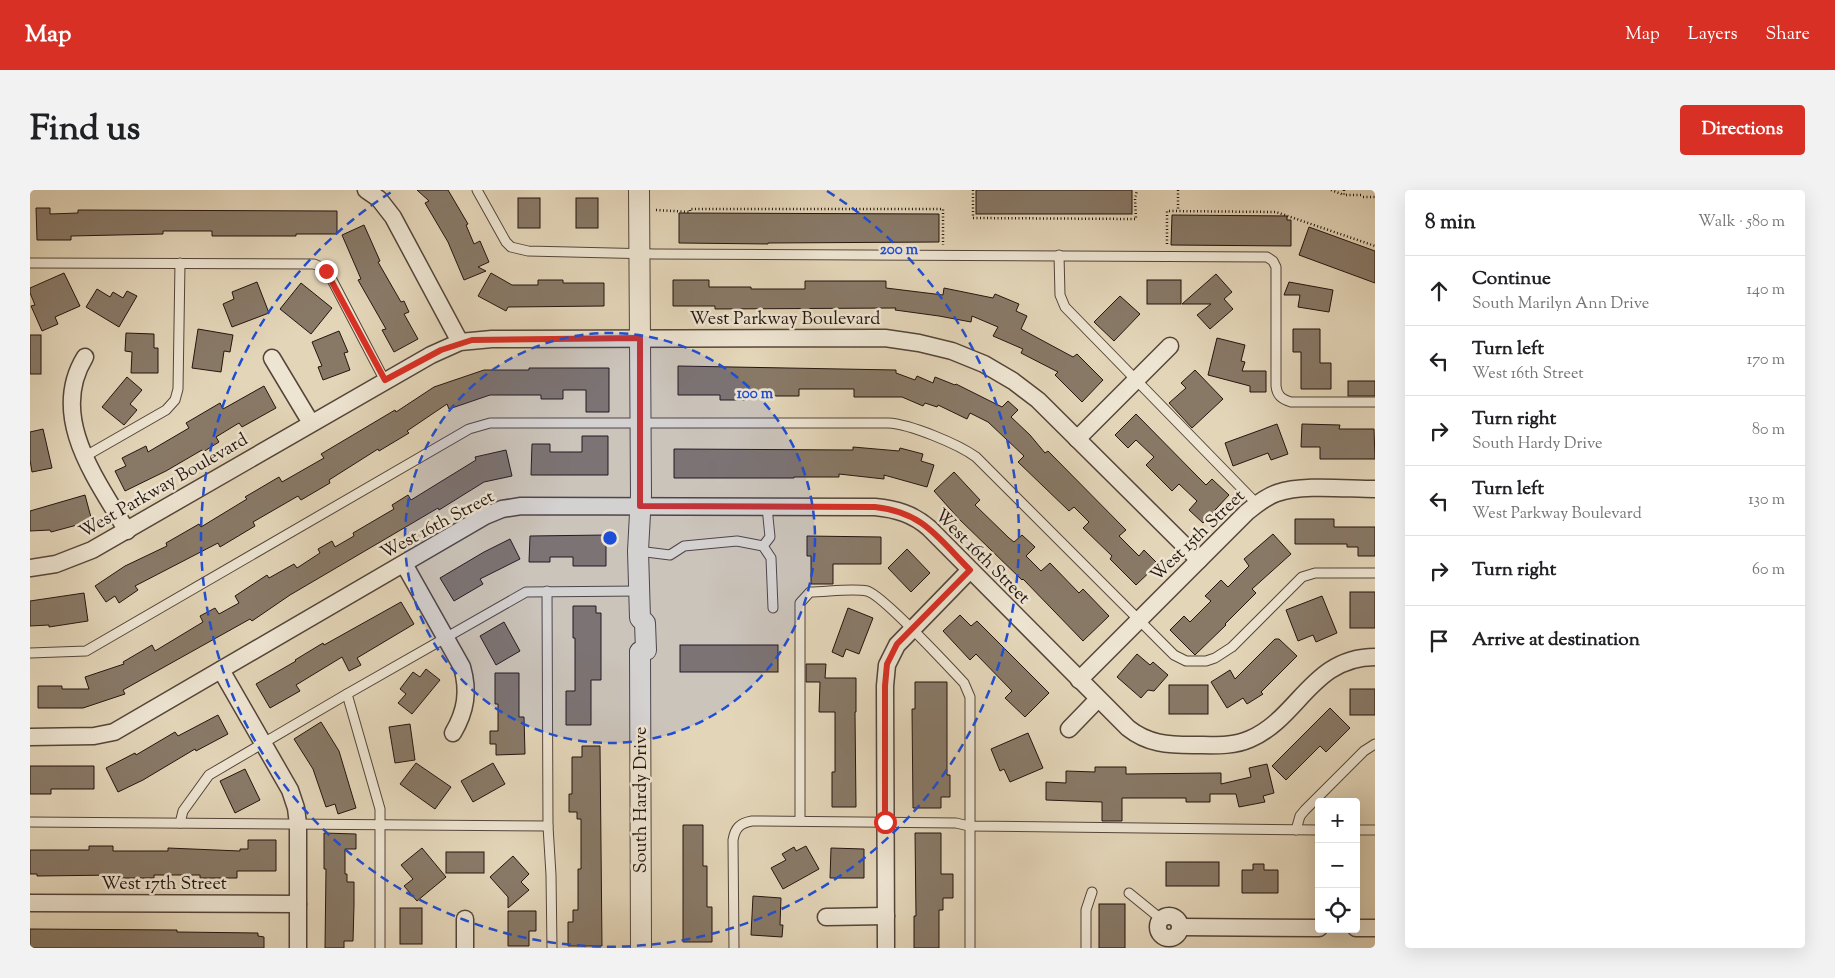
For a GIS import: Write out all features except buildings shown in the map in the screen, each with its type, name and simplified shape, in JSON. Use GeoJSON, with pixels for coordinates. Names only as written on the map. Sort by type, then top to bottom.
{"type":"FeatureCollection","features":[{"type":"Feature","properties":{"kind":"street"},"geometry":{"type":"LineString","coordinates":[[366,190],[379,200],[394,217],[460,342]]}},
{"type":"Feature","properties":{"kind":"street","name":"South Hardy Drive"},"geometry":{"type":"LineString","coordinates":[[639,190],[640,506],[638,551],[640,618],[634,623],[634,649],[640,652],[641,948]]}},
{"type":"Feature","properties":{"kind":"street","name":"West Parkway Boulevard"},"geometry":{"type":"LineString","coordinates":[[30,568],[69,560],[92,550],[431,355],[460,342],[492,339],[885,338],[936,346],[969,357],[1013,380],[1038,400],[1199,560]]}},
{"type":"Feature","properties":{"kind":"street"},"geometry":{"type":"LineString","coordinates":[[1077,439],[1170,346]]}},
{"type":"Feature","properties":{"kind":"street"},"geometry":{"type":"LineString","coordinates":[[85,357],[76,375],[72,392],[74,424],[78,445],[126,531]]}},
{"type":"Feature","properties":{"kind":"street"},"geometry":{"type":"LineString","coordinates":[[272,358],[311,423]]}},
{"type":"Feature","properties":{"kind":"street","name":"West 15th Street"},"geometry":{"type":"LineString","coordinates":[[1079,680],[1199,560],[1257,504],[1267,497],[1289,490],[1375,489]]}},
{"type":"Feature","properties":{"kind":"street","name":"West 16th Street"},"geometry":{"type":"LineString","coordinates":[[30,737],[94,736],[114,732],[485,516],[502,509],[522,506],[875,507],[899,510],[921,521],[1128,728],[1137,735],[1154,742],[1171,745],[1233,744],[1250,739],[1265,731],[1334,667],[1352,660],[1375,658]]}},
{"type":"Feature","properties":{"kind":"street"},"geometry":{"type":"LineString","coordinates":[[404,564],[462,667],[466,689],[464,711],[453,733]]}},
{"type":"Feature","properties":{"kind":"street"},"geometry":{"type":"LineString","coordinates":[[886,948],[885,676],[891,654],[897,644],[970,570]]}},
{"type":"Feature","properties":{"kind":"street"},"geometry":{"type":"LineString","coordinates":[[221,670],[290,790],[296,808],[298,824],[298,948]]}},
{"type":"Feature","properties":{"kind":"street"},"geometry":{"type":"LineString","coordinates":[[1069,729],[1098,699]]}},
{"type":"Feature","properties":{"kind":"street","name":"West 17th Street"},"geometry":{"type":"LineString","coordinates":[[30,903],[298,904]]}},
{"type":"Feature","properties":{"kind":"street"},"geometry":{"type":"LineString","coordinates":[[826,917],[886,916]]}},
{"type":"Feature","properties":{"kind":"street"},"geometry":{"type":"LineString","coordinates":[[465,919],[465,948]]}},
{"type":"Feature","properties":{"kind":"street"},"geometry":{"type":"LineString","coordinates":[[1161,919],[1158,929],[1165,937],[1172,938],[1180,927],[1315,928]]}},
{"type":"Feature","properties":{"kind":"street"},"geometry":{"type":"LineString","coordinates":[[1360,928],[1375,928]]}},
{"type":"Feature","properties":{"kind":"lane"},"geometry":{"type":"LineString","coordinates":[[477,190],[506,242],[519,250],[639,253],[1267,257],[1273,261],[1276,267],[1276,386],[1280,397],[1291,402],[1375,402]]}},
{"type":"Feature","properties":{"kind":"lane"},"geometry":{"type":"LineString","coordinates":[[1059,255],[1060,295],[1065,308],[1137,379],[1257,504]]}},
{"type":"Feature","properties":{"kind":"lane"},"geometry":{"type":"LineString","coordinates":[[30,263],[307,263],[321,267],[330,276],[385,380]]}},
{"type":"Feature","properties":{"kind":"lane"},"geometry":{"type":"LineString","coordinates":[[84,457],[166,410],[175,400],[178,389],[180,263]]}},
{"type":"Feature","properties":{"kind":"lane"},"geometry":{"type":"LineString","coordinates":[[30,652],[86,651],[461,434],[479,424],[490,423],[879,423],[906,426],[963,448],[976,457],[1177,658],[1186,661],[1206,661],[1215,658],[1232,647],[1302,577],[1315,573],[1375,573]]}},
{"type":"Feature","properties":{"kind":"lane"},"geometry":{"type":"LineString","coordinates":[[762,546],[770,537],[767,507]]}},
{"type":"Feature","properties":{"kind":"lane"},"geometry":{"type":"LineString","coordinates":[[638,551],[670,555],[684,546],[737,541],[762,546],[771,558],[773,608]]}},
{"type":"Feature","properties":{"kind":"lane"},"geometry":{"type":"LineString","coordinates":[[180,823],[183,811],[208,776],[520,594],[532,591],[640,591]]}},
{"type":"Feature","properties":{"kind":"lane"},"geometry":{"type":"LineString","coordinates":[[547,591],[548,826],[552,948]]}},
{"type":"Feature","properties":{"kind":"lane"},"geometry":{"type":"LineString","coordinates":[[800,822],[800,603],[810,592],[866,591],[878,597],[911,629],[964,683],[970,696],[970,948]]}},
{"type":"Feature","properties":{"kind":"lane"},"geometry":{"type":"LineString","coordinates":[[347,694],[380,809],[380,948]]}},
{"type":"Feature","properties":{"kind":"lane"},"geometry":{"type":"LineString","coordinates":[[1296,830],[1304,810],[1364,751],[1375,744]]}},
{"type":"Feature","properties":{"kind":"lane"},"geometry":{"type":"LineString","coordinates":[[734,948],[734,833],[738,826],[752,821],[956,823],[969,826],[1315,830]]}},
{"type":"Feature","properties":{"kind":"lane"},"geometry":{"type":"LineString","coordinates":[[30,822],[548,826]]}},
{"type":"Feature","properties":{"kind":"lane"},"geometry":{"type":"LineString","coordinates":[[1360,830],[1375,830]]}},
{"type":"Feature","properties":{"kind":"lane"},"geometry":{"type":"LineString","coordinates":[[1086,948],[1086,910],[1092,892]]}},
{"type":"Feature","properties":{"kind":"lane"},"geometry":{"type":"LineString","coordinates":[[1129,893],[1161,919]]}},
{"type":"Feature","properties":{"kind":"path"},"geometry":{"type":"LineString","coordinates":[[972,190],[972,218],[1136,219],[1135,199],[1137,190]]}},
{"type":"Feature","properties":{"kind":"path"},"geometry":{"type":"LineString","coordinates":[[1178,190],[1178,211]]}},
{"type":"Feature","properties":{"kind":"path"},"geometry":{"type":"LineString","coordinates":[[1331,190],[1344,195],[1375,197]]}},
{"type":"Feature","properties":{"kind":"path"},"geometry":{"type":"LineString","coordinates":[[1344,190],[1344,195]]}},
{"type":"Feature","properties":{"kind":"path"},"geometry":{"type":"LineString","coordinates":[[654,210],[690,212],[690,210],[943,209],[943,245]]}},
{"type":"Feature","properties":{"kind":"path"},"geometry":{"type":"LineString","coordinates":[[1167,244],[1167,211],[1178,211],[1276,212],[1308,223],[1317,224],[1375,246]]}},
{"type":"Feature","properties":{"kind":"route"},"geometry":{"type":"LineString","coordinates":[[326,271],[385,380],[421,359],[460,342],[472,340],[640,338],[640,506],[875,507],[899,510],[921,521],[929,528],[970,570],[897,644],[887,664],[885,676],[885,822]]}}]}
